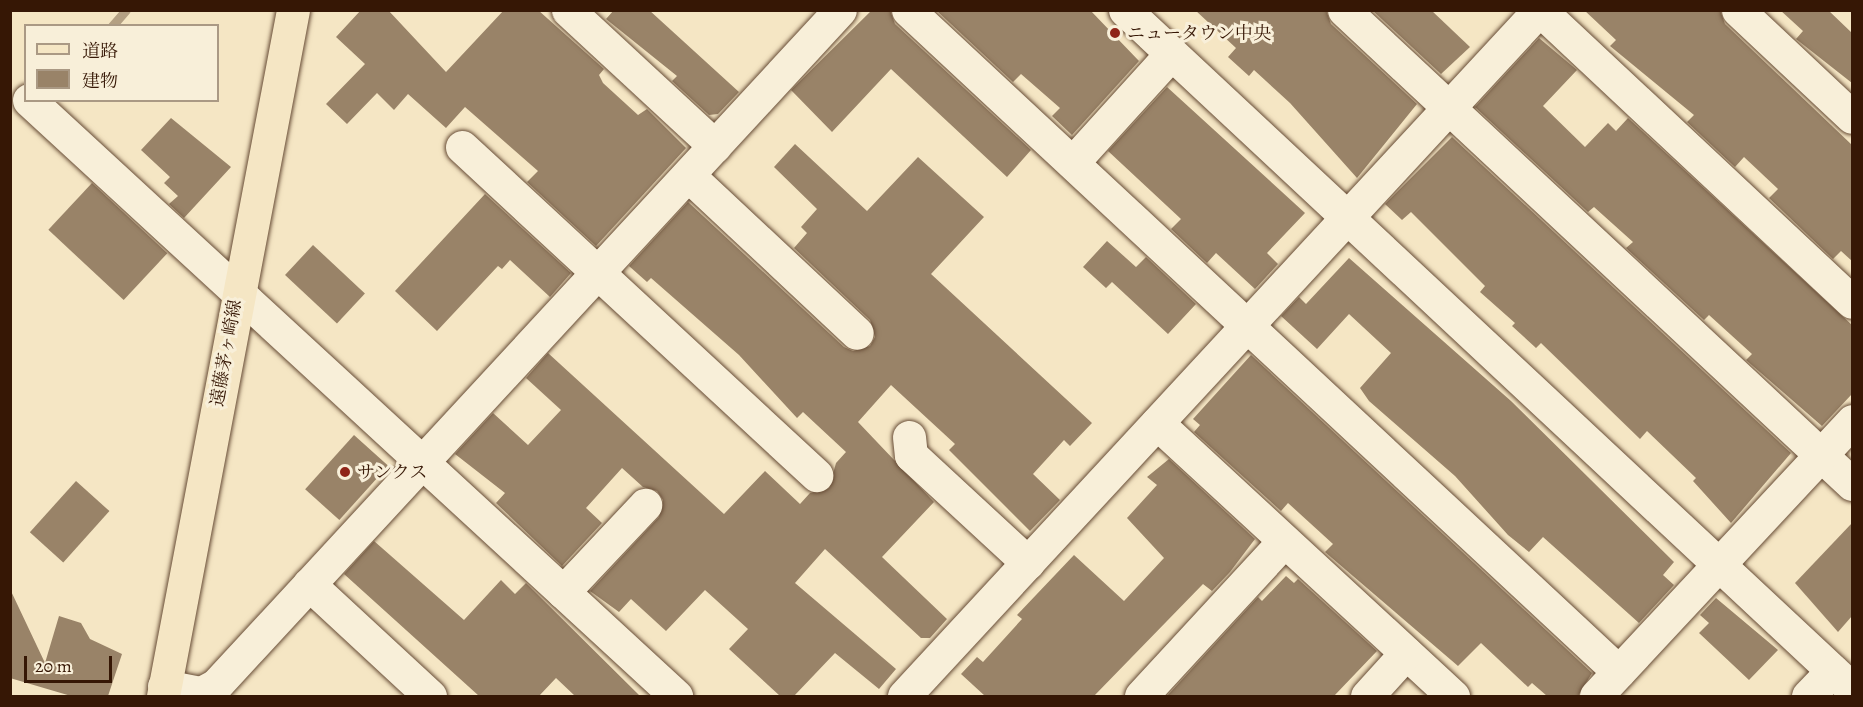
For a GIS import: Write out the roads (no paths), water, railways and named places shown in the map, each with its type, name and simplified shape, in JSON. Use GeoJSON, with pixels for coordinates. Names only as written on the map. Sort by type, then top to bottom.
{"type":"FeatureCollection","features":[{"type":"Feature","properties":{"kind":"main road","name":"遠藤茅ヶ崎線"},"geometry":{"type":"LineString","coordinates":[[164,691],[237,293],[293,10]]}},
{"type":"Feature","properties":{"kind":"street"},"geometry":{"type":"LineString","coordinates":[[568,10],[715,146]]}},
{"type":"Feature","properties":{"kind":"street"},"geometry":{"type":"LineString","coordinates":[[164,691],[201,693],[216,685],[840,10]]}},
{"type":"Feature","properties":{"kind":"street"},"geometry":{"type":"LineString","coordinates":[[908,10],[1619,672]]}},
{"type":"Feature","properties":{"kind":"street"},"geometry":{"type":"LineString","coordinates":[[1125,10],[1842,680],[1808,696]]}},
{"type":"Feature","properties":{"kind":"street"},"geometry":{"type":"LineString","coordinates":[[1344,10],[1852,484]]}},
{"type":"Feature","properties":{"kind":"street"},"geometry":{"type":"LineString","coordinates":[[904,696],[1539,10],[1852,302]]}},
{"type":"Feature","properties":{"kind":"street"},"geometry":{"type":"LineString","coordinates":[[1738,10],[1852,117]]}},
{"type":"Feature","properties":{"kind":"street"},"geometry":{"type":"LineString","coordinates":[[1073,162],[1171,54]]}},
{"type":"Feature","properties":{"kind":"street"},"geometry":{"type":"LineString","coordinates":[[10,83],[24,95]]}},
{"type":"Feature","properties":{"kind":"street"},"geometry":{"type":"LineString","coordinates":[[31,102],[676,696]]}},
{"type":"Feature","properties":{"kind":"street"},"geometry":{"type":"LineString","coordinates":[[462,147],[816,475]]}},
{"type":"Feature","properties":{"kind":"street"},"geometry":{"type":"LineString","coordinates":[[688,175],[857,333]]}},
{"type":"Feature","properties":{"kind":"street"},"geometry":{"type":"LineString","coordinates":[[1596,696],[1852,421]]}},
{"type":"Feature","properties":{"kind":"street"},"geometry":{"type":"LineString","coordinates":[[1157,423],[1453,696]]}},
{"type":"Feature","properties":{"kind":"street"},"geometry":{"type":"LineString","coordinates":[[909,437],[911,455],[1028,563]]}},
{"type":"Feature","properties":{"kind":"street"},"geometry":{"type":"LineString","coordinates":[[563,592],[645,505]]}},
{"type":"Feature","properties":{"kind":"street"},"geometry":{"type":"LineString","coordinates":[[1141,696],[1284,541]]}},
{"type":"Feature","properties":{"kind":"street"},"geometry":{"type":"LineString","coordinates":[[309,584],[430,696]]}},
{"type":"Feature","properties":{"kind":"street"},"geometry":{"type":"LineString","coordinates":[[1367,696],[1406,653]]}},
{"type":"Feature","properties":{"kind":"waterway"},"geometry":{"type":"LineString","coordinates":[[114,24],[126,10]]}},
{"type":"Feature","properties":{"kind":"place","name":"ニュータウン中央"},"geometry":{"type":"Point","coordinates":[1115,33]}},
{"type":"Feature","properties":{"kind":"place","name":"サンクス"},"geometry":{"type":"Point","coordinates":[345,472]}}]}
